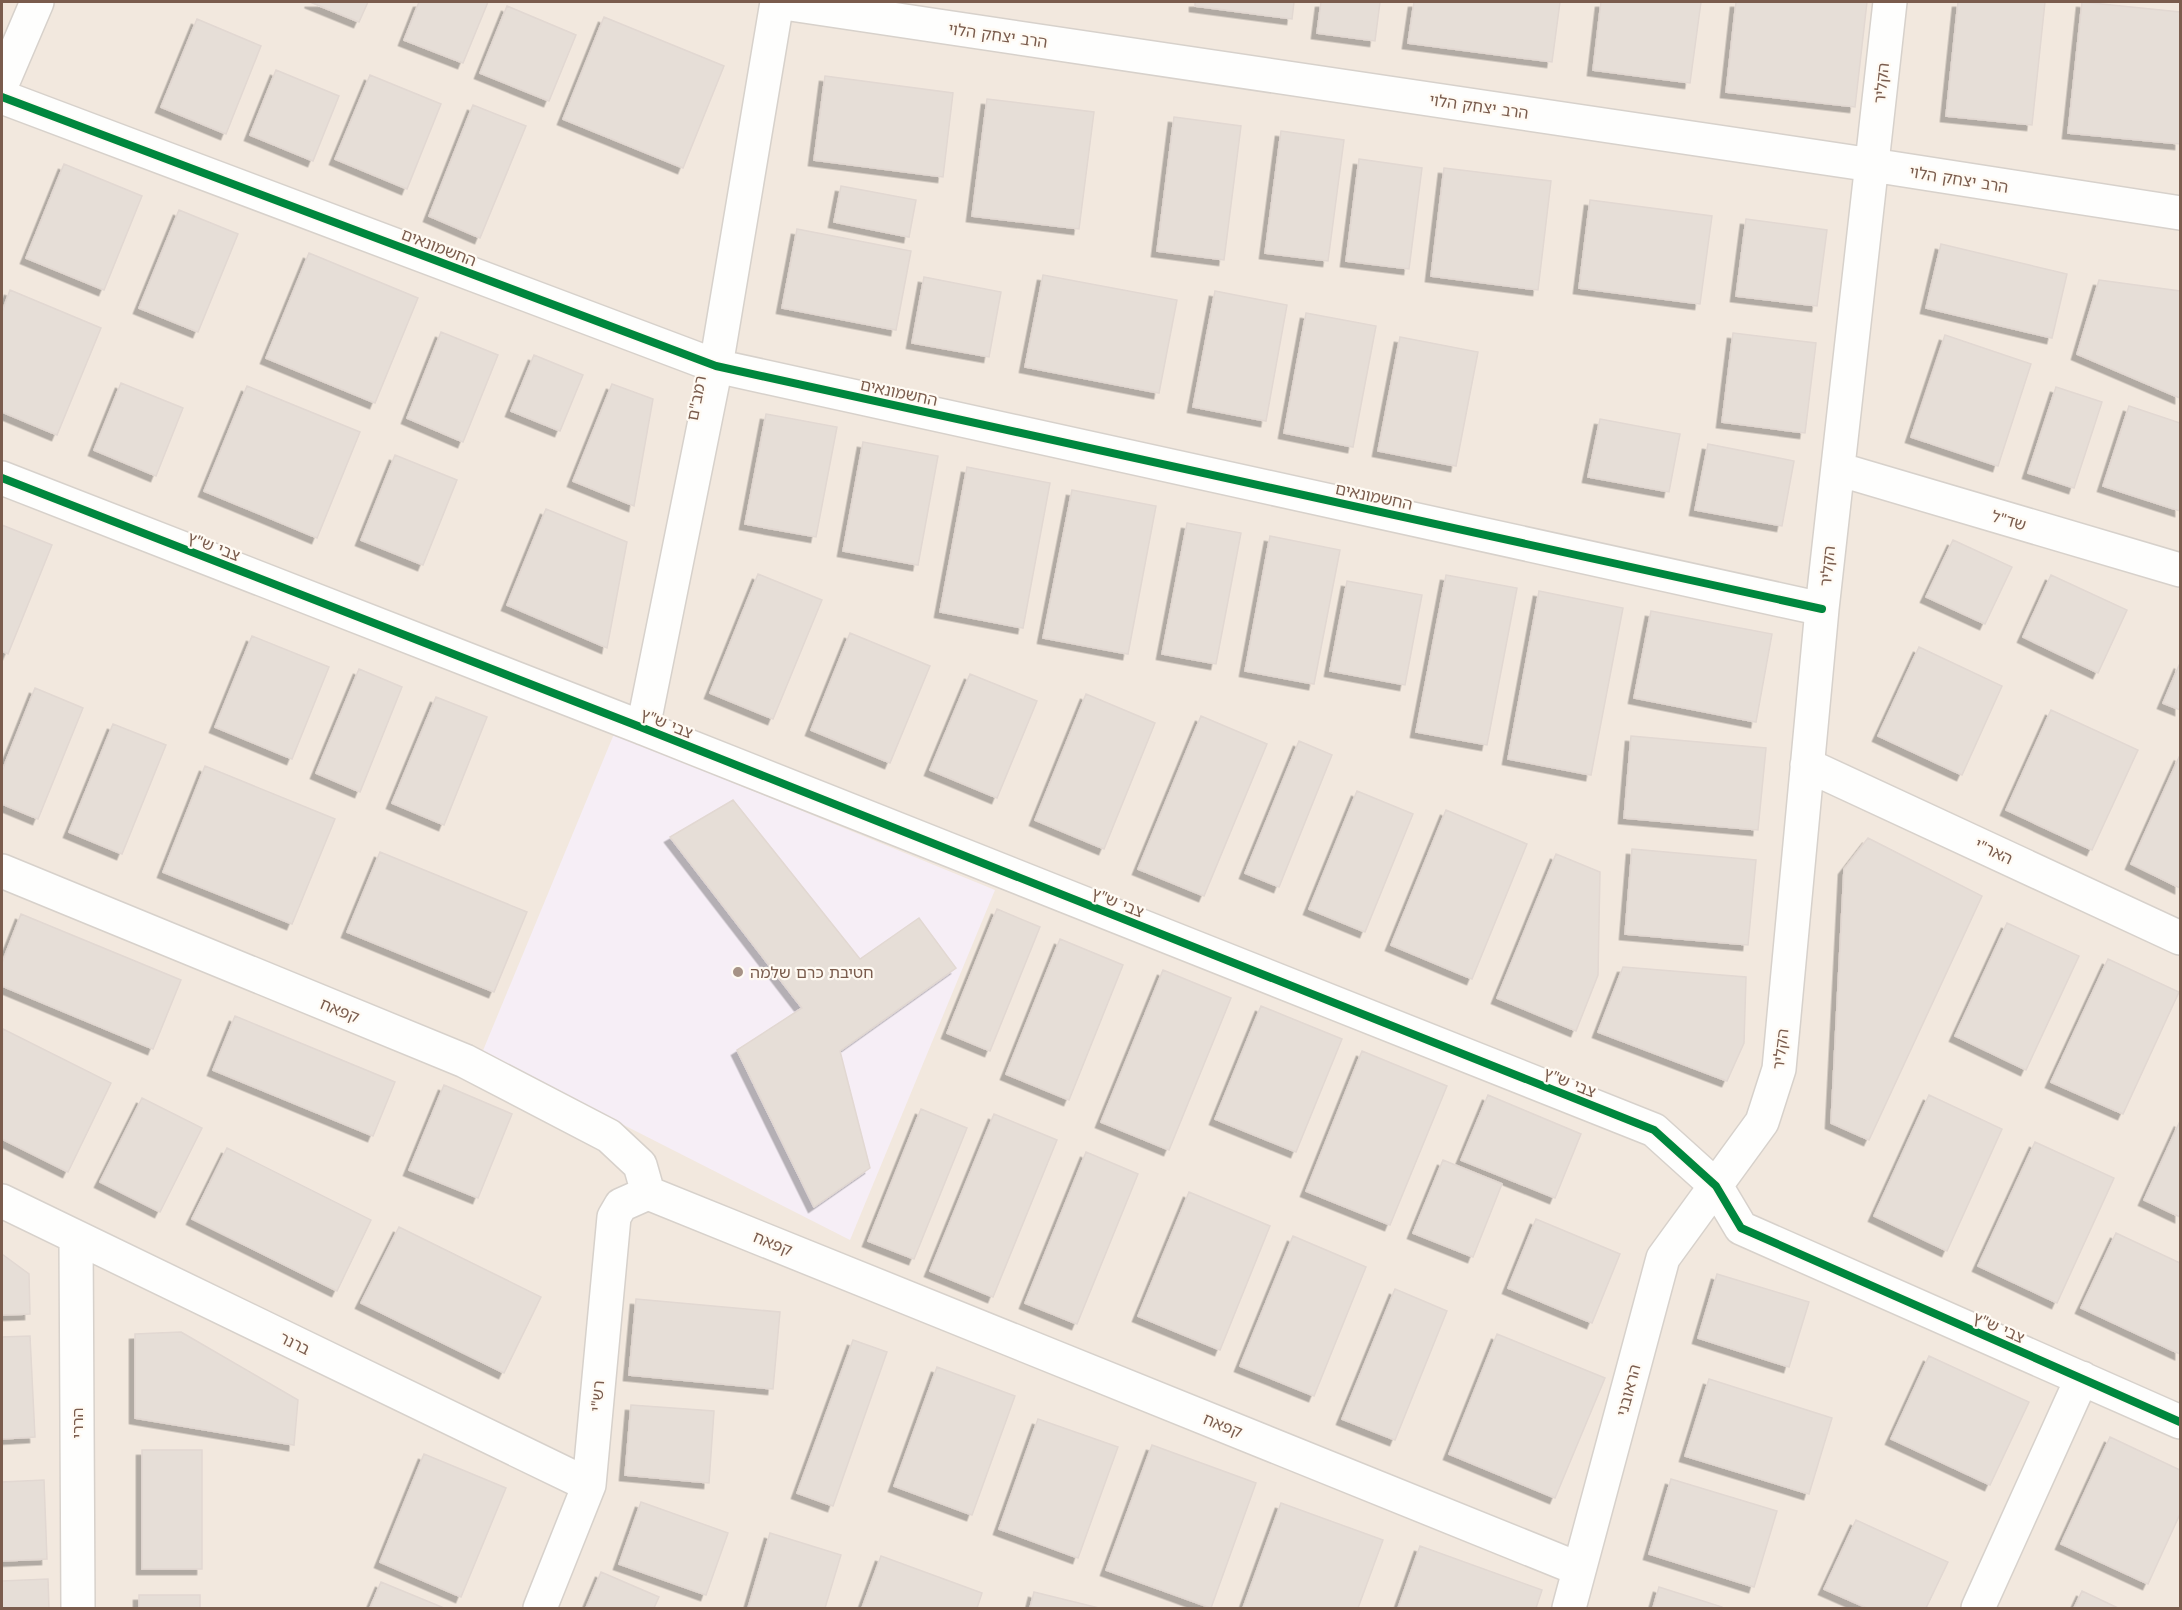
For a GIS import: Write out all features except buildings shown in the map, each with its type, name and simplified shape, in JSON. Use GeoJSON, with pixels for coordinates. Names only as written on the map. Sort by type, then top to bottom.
{"type":"FeatureCollection","features":[{"type":"Feature","properties":{"kind":"street"},"geometry":{"type":"LineString","coordinates":[[2,84],[37,2]]}},
{"type":"Feature","properties":{"kind":"street","name":"הרב יצחק הלוי"},"geometry":{"type":"LineString","coordinates":[[777,2],[2181,213]]}},
{"type":"Feature","properties":{"kind":"street","name":"רמב\"ם"},"geometry":{"type":"LineString","coordinates":[[644,728],[716,366],[777,2]]}},
{"type":"Feature","properties":{"kind":"street","name":"הקליר"},"geometry":{"type":"LineString","coordinates":[[1716,1186],[1762,1122],[1779,1069],[1822,609],[1890,2]]}},
{"type":"Feature","properties":{"kind":"street","name":"החשמונאים"},"geometry":{"type":"LineString","coordinates":[[2,97],[716,366],[1822,609]]}},
{"type":"Feature","properties":{"kind":"street","name":"שד\"ל"},"geometry":{"type":"LineString","coordinates":[[1838,470],[2181,570]]}},
{"type":"Feature","properties":{"kind":"street","name":"צבי ש\"ץ"},"geometry":{"type":"LineString","coordinates":[[2,478],[644,728],[1654,1130],[1716,1186],[1741,1228],[2181,1422]]}},
{"type":"Feature","properties":{"kind":"street","name":"האר\"י"},"geometry":{"type":"LineString","coordinates":[[1807,765],[2181,938]]}},
{"type":"Feature","properties":{"kind":"street","name":"קפאח"},"geometry":{"type":"LineString","coordinates":[[2,871],[465,1061],[609,1136],[640,1165],[648,1193],[1579,1569]]}},
{"type":"Feature","properties":{"kind":"street","name":"הראובני"},"geometry":{"type":"LineString","coordinates":[[1569,1608],[1664,1257],[1716,1186]]}},
{"type":"Feature","properties":{"kind":"street","name":"רש\"י"},"geometry":{"type":"LineString","coordinates":[[540,1608],[589,1485],[614,1217],[621,1205],[648,1193]]}},
{"type":"Feature","properties":{"kind":"street","name":"ברנר"},"geometry":{"type":"LineString","coordinates":[[2,1201],[589,1485]]}},
{"type":"Feature","properties":{"kind":"street","name":"הררי"},"geometry":{"type":"LineString","coordinates":[[76,1237],[78,1608]]}},
{"type":"Feature","properties":{"kind":"street"},"geometry":{"type":"LineString","coordinates":[[1978,1608],[2082,1378]]}},
{"type":"Feature","properties":{"kind":"shaded area"},"geometry":{"type":"Polygon","coordinates":[[[2,2],[2180,2],[2180,1608],[2,1608],[2,2]]]}},
{"type":"Feature","properties":{"kind":"shaded area","name":"חטיבת כרם שלמה"},"geometry":{"type":"Polygon","coordinates":[[[614,734],[995,890],[850,1240],[482,1053],[614,734]]]}},
{"type":"Feature","properties":{"kind":"cycle path"},"geometry":{"type":"LineString","coordinates":[[2,97],[716,366],[1822,609]]}},
{"type":"Feature","properties":{"kind":"cycle path"},"geometry":{"type":"LineString","coordinates":[[2,478],[643,728],[1654,1130],[1716,1186],[1741,1228],[2180,1422]]}},
{"type":"Feature","properties":{"kind":"place","name":"חטיבת כרם שלמה"},"geometry":{"type":"Point","coordinates":[738,972]}}]}
